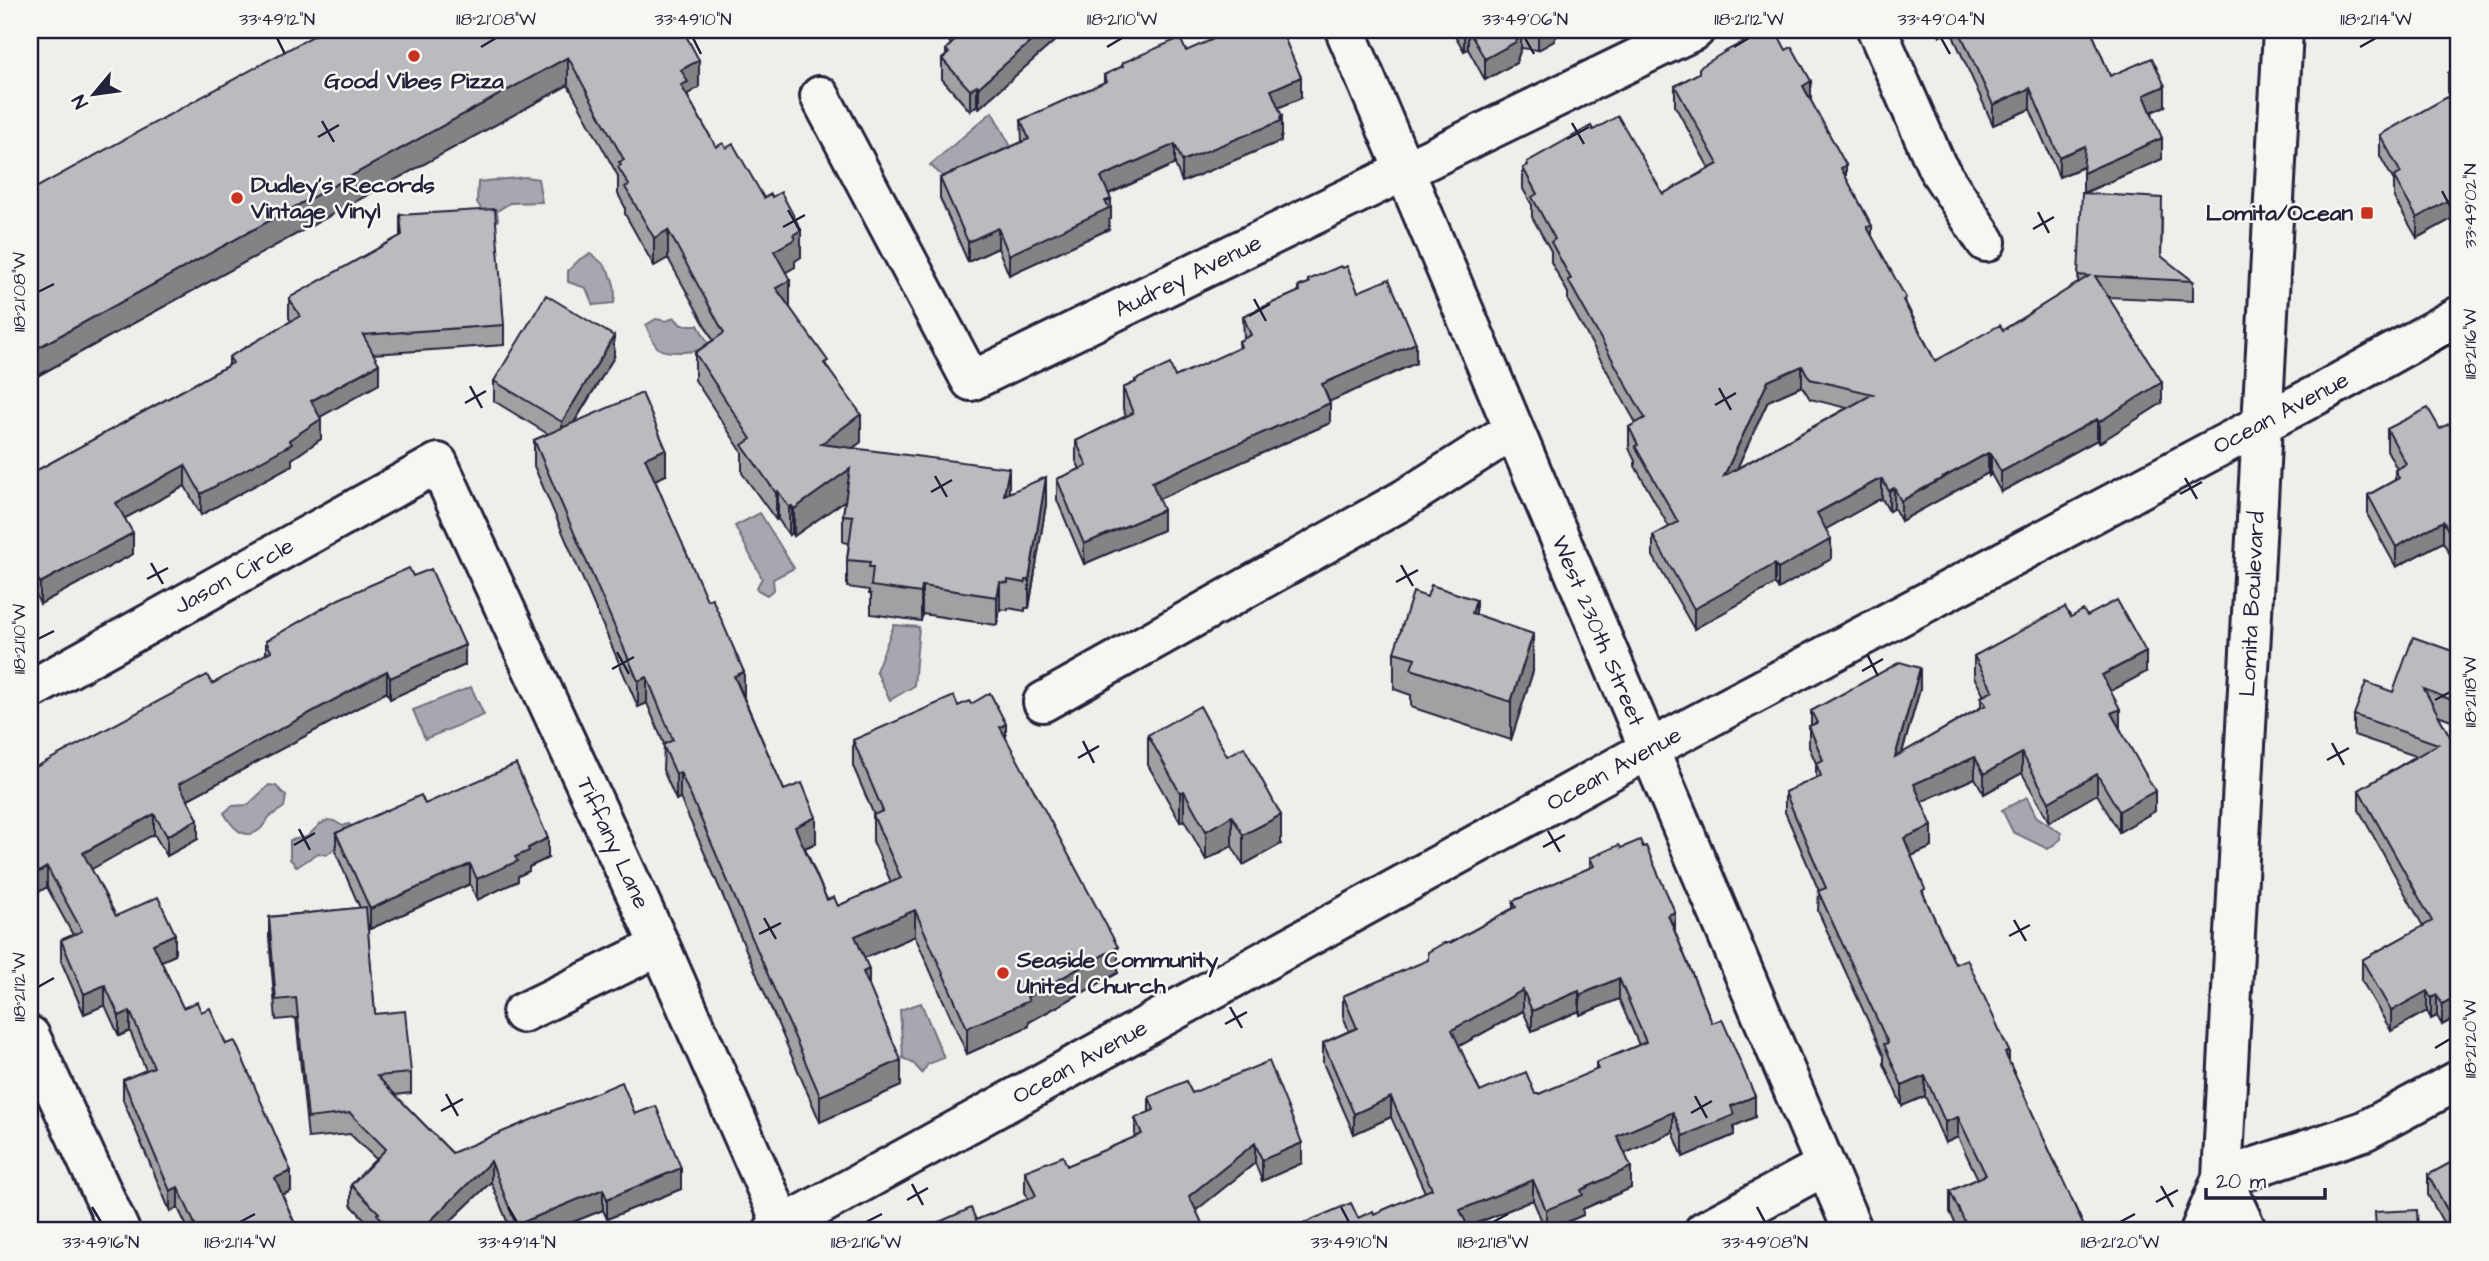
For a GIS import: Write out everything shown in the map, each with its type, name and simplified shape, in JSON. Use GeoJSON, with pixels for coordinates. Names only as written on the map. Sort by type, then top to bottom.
{"type":"FeatureCollection","features":[{"type":"Feature","properties":{"kind":"street","name":"West 230th Street"},"geometry":{"type":"LineString","coordinates":[[1345,30],[1853,1231]]}},
{"type":"Feature","properties":{"kind":"street","name":"Audrey Avenue"},"geometry":{"type":"LineString","coordinates":[[820,96],[971,382],[1695,30]]}},
{"type":"Feature","properties":{"kind":"street"},"geometry":{"type":"LineString","coordinates":[[1877,30],[1937,167],[1986,242]]}},
{"type":"Feature","properties":{"kind":"street","name":"Lomita Boulevard"},"geometry":{"type":"LineString","coordinates":[[2200,1231],[2222,1178],[2283,30]]}},
{"type":"Feature","properties":{"kind":"street","name":"Ocean Avenue"},"geometry":{"type":"LineString","coordinates":[[778,1229],[1648,750],[2459,316]]}},
{"type":"Feature","properties":{"kind":"street"},"geometry":{"type":"LineString","coordinates":[[1043,702],[1403,500],[1513,430]]}},
{"type":"Feature","properties":{"kind":"street","name":"Jason Circle"},"geometry":{"type":"LineString","coordinates":[[30,690],[438,463]]}},
{"type":"Feature","properties":{"kind":"street","name":"Tiffany Lane"},"geometry":{"type":"LineString","coordinates":[[438,463],[660,946],[778,1229]]}},
{"type":"Feature","properties":{"kind":"street"},"geometry":{"type":"LineString","coordinates":[[522,1013],[660,946]]}},
{"type":"Feature","properties":{"kind":"street"},"geometry":{"type":"LineString","coordinates":[[30,1035],[120,1231]]}},
{"type":"Feature","properties":{"kind":"street"},"geometry":{"type":"LineString","coordinates":[[2222,1178],[2364,1131],[2459,1080]]}},
{"type":"Feature","properties":{"kind":"street"},"geometry":{"type":"LineString","coordinates":[[1704,1231],[1825,1166]]}},
{"type":"Feature","properties":{"kind":"street","name":"Lomita Boulevard"},"geometry":{"type":"LineString","coordinates":[[2222,1178],[2247,1231]]}},
{"type":"Feature","properties":{"kind":"shaded area"},"geometry":{"type":"Polygon","coordinates":[[[992,112],[1010,145],[950,183],[930,165],[992,112]]]}},
{"type":"Feature","properties":{"kind":"shaded area"},"geometry":{"type":"Polygon","coordinates":[[[525,177],[538,179],[542,202],[510,203],[497,211],[498,221],[487,219],[477,202],[478,182],[525,177]]]}},
{"type":"Feature","properties":{"kind":"shaded area"},"geometry":{"type":"Polygon","coordinates":[[[590,254],[607,268],[610,274],[614,303],[593,305],[586,288],[568,282],[568,271],[580,259],[590,254]]]}},
{"type":"Feature","properties":{"kind":"shaded area"},"geometry":{"type":"Polygon","coordinates":[[[674,317],[681,325],[698,325],[708,343],[699,350],[690,351],[667,352],[658,348],[646,325],[656,319],[667,321],[674,317]]]}},
{"type":"Feature","properties":{"kind":"shaded area"},"geometry":{"type":"Polygon","coordinates":[[[760,513],[794,568],[773,579],[774,589],[767,595],[756,589],[762,578],[735,526],[760,513]]]}},
{"type":"Feature","properties":{"kind":"shaded area"},"geometry":{"type":"Polygon","coordinates":[[[894,625],[919,627],[914,686],[890,700],[876,671],[894,625]]]}},
{"type":"Feature","properties":{"kind":"shaded area"},"geometry":{"type":"Polygon","coordinates":[[[471,687],[484,715],[425,739],[413,710],[471,687]]]}},
{"type":"Feature","properties":{"kind":"shaded area"},"geometry":{"type":"Polygon","coordinates":[[[269,785],[276,786],[286,796],[284,807],[253,833],[238,830],[224,813],[232,806],[248,805],[269,785]]]}},
{"type":"Feature","properties":{"kind":"shaded area"},"geometry":{"type":"Polygon","coordinates":[[[2027,797],[2036,816],[2061,833],[2061,839],[2048,849],[2013,832],[2002,810],[2027,797]]]}},
{"type":"Feature","properties":{"kind":"shaded area"},"geometry":{"type":"Polygon","coordinates":[[[328,820],[343,826],[349,824],[358,833],[326,855],[318,853],[297,867],[290,859],[290,840],[307,837],[328,820]]]}},
{"type":"Feature","properties":{"kind":"shaded area"},"geometry":{"type":"Polygon","coordinates":[[[921,1003],[944,1058],[928,1064],[922,1073],[914,1064],[903,1058],[900,1010],[921,1003]]]}},
{"type":"Feature","properties":{"kind":"building"},"geometry":{"type":"Polygon","coordinates":[[[324,30],[683,30],[699,60],[681,70],[688,82],[681,85],[716,147],[723,143],[726,148],[733,144],[764,198],[781,192],[801,230],[793,235],[795,239],[774,251],[790,280],[776,288],[828,361],[824,363],[861,414],[821,444],[1009,468],[1004,495],[1046,477],[1029,580],[1025,580],[1025,583],[1008,580],[1008,583],[1000,582],[997,597],[922,586],[921,593],[871,586],[873,567],[869,567],[870,562],[847,560],[853,516],[843,515],[850,469],[794,509],[789,507],[778,491],[776,493],[742,445],[751,439],[695,353],[724,333],[668,230],[654,238],[625,187],[629,185],[618,167],[621,165],[619,162],[624,160],[568,57],[30,352],[30,191],[324,30]]]}},
{"type":"Feature","properties":{"kind":"building"},"geometry":{"type":"Polygon","coordinates":[[[957,30],[1044,30],[979,87],[977,85],[970,90],[942,59],[949,53],[946,49],[961,35],[957,30]]]}},
{"type":"Feature","properties":{"kind":"building"},"geometry":{"type":"Polygon","coordinates":[[[1234,30],[1281,30],[1301,77],[1271,90],[1282,116],[1281,121],[1182,161],[1175,144],[1101,177],[1111,199],[1105,201],[1109,208],[1009,255],[998,228],[968,242],[940,178],[1029,139],[1021,120],[1107,81],[1104,75],[1123,66],[1122,63],[1180,38],[1186,51],[1234,30]]]}},
{"type":"Feature","properties":{"kind":"building"},"geometry":{"type":"Polygon","coordinates":[[[1468,30],[1521,30],[1516,42],[1485,59],[1468,30]]]}},
{"type":"Feature","properties":{"kind":"building"},"geometry":{"type":"Polygon","coordinates":[[[1766,30],[1770,34],[1776,31],[1786,50],[1792,47],[1811,81],[1803,86],[1846,165],[1841,168],[1872,226],[1867,227],[1906,298],[1903,300],[1935,361],[2000,325],[2003,330],[2089,276],[2078,275],[2082,193],[2162,198],[2161,256],[2193,281],[2095,276],[2162,382],[2099,422],[2097,419],[2001,472],[1988,453],[1901,501],[1894,488],[1889,491],[1882,479],[1878,480],[1817,513],[1831,539],[1778,569],[1775,564],[1694,609],[1653,536],[1678,522],[1635,446],[1638,445],[1629,427],[1645,418],[1568,280],[1571,279],[1551,242],[1555,239],[1532,197],[1537,194],[1523,168],[1528,165],[1527,162],[1591,126],[1593,130],[1618,116],[1663,194],[1718,164],[1675,86],[1699,73],[1699,68],[1766,30]],[[1802,366],[1768,381],[1724,476],[1873,394],[1810,379],[1802,366]]]}},
{"type":"Feature","properties":{"kind":"building"},"geometry":{"type":"Polygon","coordinates":[[[1959,30],[2091,30],[2110,76],[2152,58],[2165,86],[2144,95],[2162,138],[2083,173],[2085,146],[2059,157],[2030,88],[1993,105],[1959,30]]]}},
{"type":"Feature","properties":{"kind":"building"},"geometry":{"type":"Polygon","coordinates":[[[2459,66],[2459,194],[2417,218],[2394,177],[2401,173],[2380,135],[2458,91],[2448,73],[2459,66]]]}},
{"type":"Feature","properties":{"kind":"building"},"geometry":{"type":"Polygon","coordinates":[[[495,209],[504,325],[363,335],[379,364],[311,401],[321,419],[289,440],[292,444],[201,494],[185,465],[116,503],[133,533],[40,583],[30,566],[30,474],[233,363],[229,357],[300,316],[289,298],[402,235],[400,215],[495,209]]]}},
{"type":"Feature","properties":{"kind":"building"},"geometry":{"type":"Polygon","coordinates":[[[1347,266],[1358,292],[1389,279],[1416,343],[1322,384],[1330,403],[1152,482],[1163,510],[1084,544],[1057,479],[1087,466],[1076,441],[1133,413],[1123,388],[1170,364],[1175,377],[1241,347],[1239,341],[1251,335],[1243,316],[1300,291],[1298,287],[1309,283],[1308,280],[1347,266]]]}},
{"type":"Feature","properties":{"kind":"building"},"geometry":{"type":"Polygon","coordinates":[[[546,295],[614,336],[562,422],[494,381],[546,295]]]}},
{"type":"Feature","properties":{"kind":"building"},"geometry":{"type":"Polygon","coordinates":[[[642,393],[666,449],[645,458],[707,600],[712,598],[744,672],[734,676],[784,790],[802,783],[816,817],[795,827],[827,900],[834,897],[838,906],[901,878],[873,815],[883,811],[853,740],[954,696],[958,706],[969,701],[971,704],[990,693],[1006,724],[1000,727],[1118,947],[1027,997],[1029,1001],[967,1028],[915,910],[855,936],[869,969],[863,972],[901,1060],[820,1096],[698,812],[680,772],[676,774],[663,745],[673,740],[647,677],[638,681],[534,440],[642,393]]]}},
{"type":"Feature","properties":{"kind":"building"},"geometry":{"type":"Polygon","coordinates":[[[2428,408],[2440,429],[2459,418],[2459,550],[2443,521],[2396,547],[2368,495],[2399,478],[2395,470],[2406,464],[2387,429],[2428,408]]]}},
{"type":"Feature","properties":{"kind":"building"},"geometry":{"type":"Polygon","coordinates":[[[409,568],[413,576],[431,569],[465,645],[390,678],[387,671],[179,784],[198,819],[167,836],[154,814],[83,853],[116,916],[158,897],[175,934],[153,944],[183,1008],[197,1002],[201,1012],[210,1008],[226,1044],[235,1041],[291,1171],[275,1178],[298,1231],[198,1231],[178,1187],[170,1191],[123,1080],[154,1067],[130,1011],[119,1016],[105,985],[84,994],[61,940],[82,931],[47,867],[30,877],[30,770],[207,675],[212,684],[271,651],[266,641],[339,599],[409,568]]]}},
{"type":"Feature","properties":{"kind":"building"},"geometry":{"type":"Polygon","coordinates":[[[1431,585],[1476,600],[1472,613],[1533,634],[1511,702],[1411,669],[1415,658],[1394,652],[1413,592],[1427,597],[1431,585]]]}},
{"type":"Feature","properties":{"kind":"building"},"geometry":{"type":"Polygon","coordinates":[[[2117,600],[2146,652],[2102,675],[2120,709],[2111,713],[2155,791],[2119,811],[2097,774],[2049,802],[2022,753],[1984,774],[1975,757],[1914,784],[1932,826],[1904,838],[1925,889],[1922,891],[1955,964],[1967,959],[2009,1051],[2005,1053],[2086,1231],[1969,1231],[1950,1191],[1986,1175],[1958,1117],[1945,1122],[1925,1076],[1902,1086],[1884,1044],[1888,1043],[1818,891],[1826,888],[1785,792],[1821,776],[1816,763],[1823,760],[1809,726],[1817,723],[1811,711],[1900,662],[1920,668],[1895,757],[1986,705],[1981,697],[1993,691],[1974,656],[2065,607],[2071,617],[2083,610],[2087,616],[2117,600]]]}},
{"type":"Feature","properties":{"kind":"building"},"geometry":{"type":"Polygon","coordinates":[[[2413,637],[2459,652],[2459,703],[2424,689],[2459,753],[2459,995],[2442,1004],[2437,995],[2431,998],[2427,991],[2391,1011],[2362,960],[2432,921],[2359,790],[2438,744],[2354,715],[2366,682],[2393,692],[2413,637]]]}},
{"type":"Feature","properties":{"kind":"building"},"geometry":{"type":"Polygon","coordinates":[[[1200,706],[1227,756],[1244,747],[1281,815],[1243,835],[1232,816],[1206,831],[1184,791],[1180,793],[1148,735],[1200,706]]]}},
{"type":"Feature","properties":{"kind":"building"},"geometry":{"type":"Polygon","coordinates":[[[516,764],[548,838],[515,857],[518,861],[477,879],[470,864],[370,909],[336,833],[421,795],[425,804],[516,764]]]}},
{"type":"Feature","properties":{"kind":"building"},"geometry":{"type":"Polygon","coordinates":[[[1640,840],[1643,847],[1646,846],[1675,912],[1668,915],[1712,1023],[1722,1019],[1755,1096],[1731,1106],[1734,1115],[1683,1136],[1673,1112],[1617,1136],[1631,1167],[1581,1190],[1583,1195],[1546,1210],[1533,1180],[1460,1210],[1470,1231],[1285,1231],[1351,1203],[1358,1218],[1373,1211],[1374,1214],[1432,1189],[1391,1097],[1354,1114],[1323,1043],[1357,1028],[1343,996],[1428,960],[1428,952],[1516,907],[1513,901],[1594,866],[1590,858],[1619,845],[1621,848],[1640,840]],[[1619,978],[1532,1011],[1523,990],[1452,1030],[1480,1092],[1526,1072],[1535,1094],[1539,1094],[1598,1069],[1596,1063],[1646,1042],[1619,978]]]}},
{"type":"Feature","properties":{"kind":"building"},"geometry":{"type":"Polygon","coordinates":[[[366,907],[375,1014],[405,1011],[411,1073],[377,1076],[452,1153],[622,1082],[635,1114],[656,1106],[681,1168],[607,1199],[603,1189],[516,1225],[491,1161],[420,1231],[393,1231],[351,1185],[386,1149],[350,1113],[308,1118],[296,998],[276,1000],[269,917],[366,907]]]}},
{"type":"Feature","properties":{"kind":"building"},"geometry":{"type":"Polygon","coordinates":[[[1269,1061],[1302,1143],[1262,1160],[1255,1143],[1189,1196],[1206,1231],[933,1231],[930,1226],[971,1208],[976,1220],[1036,1196],[1025,1171],[1063,1156],[1067,1166],[1142,1134],[1135,1118],[1154,1110],[1149,1097],[1186,1081],[1192,1093],[1269,1061]]]}},
{"type":"Feature","properties":{"kind":"building"},"geometry":{"type":"Polygon","coordinates":[[[2459,1158],[2459,1231],[2428,1175],[2459,1158]]]}},
{"type":"Feature","properties":{"kind":"building"},"geometry":{"type":"Polygon","coordinates":[[[2417,1210],[2418,1231],[2376,1231],[2375,1212],[2417,1210]]]}},
{"type":"Feature","properties":{"kind":"place","name":"Good Vibes Pizza"},"geometry":{"type":"Point","coordinates":[414,56]}},
{"type":"Feature","properties":{"kind":"place","name":"Dudley’s Records Vintage Vinyl"},"geometry":{"type":"Point","coordinates":[237,198]}},
{"type":"Feature","properties":{"kind":"place","name":"Lomita/Ocean"},"geometry":{"type":"Point","coordinates":[2367,213]}},
{"type":"Feature","properties":{"kind":"place","name":"Seaside Community United Church"},"geometry":{"type":"Point","coordinates":[1003,973]}}]}
